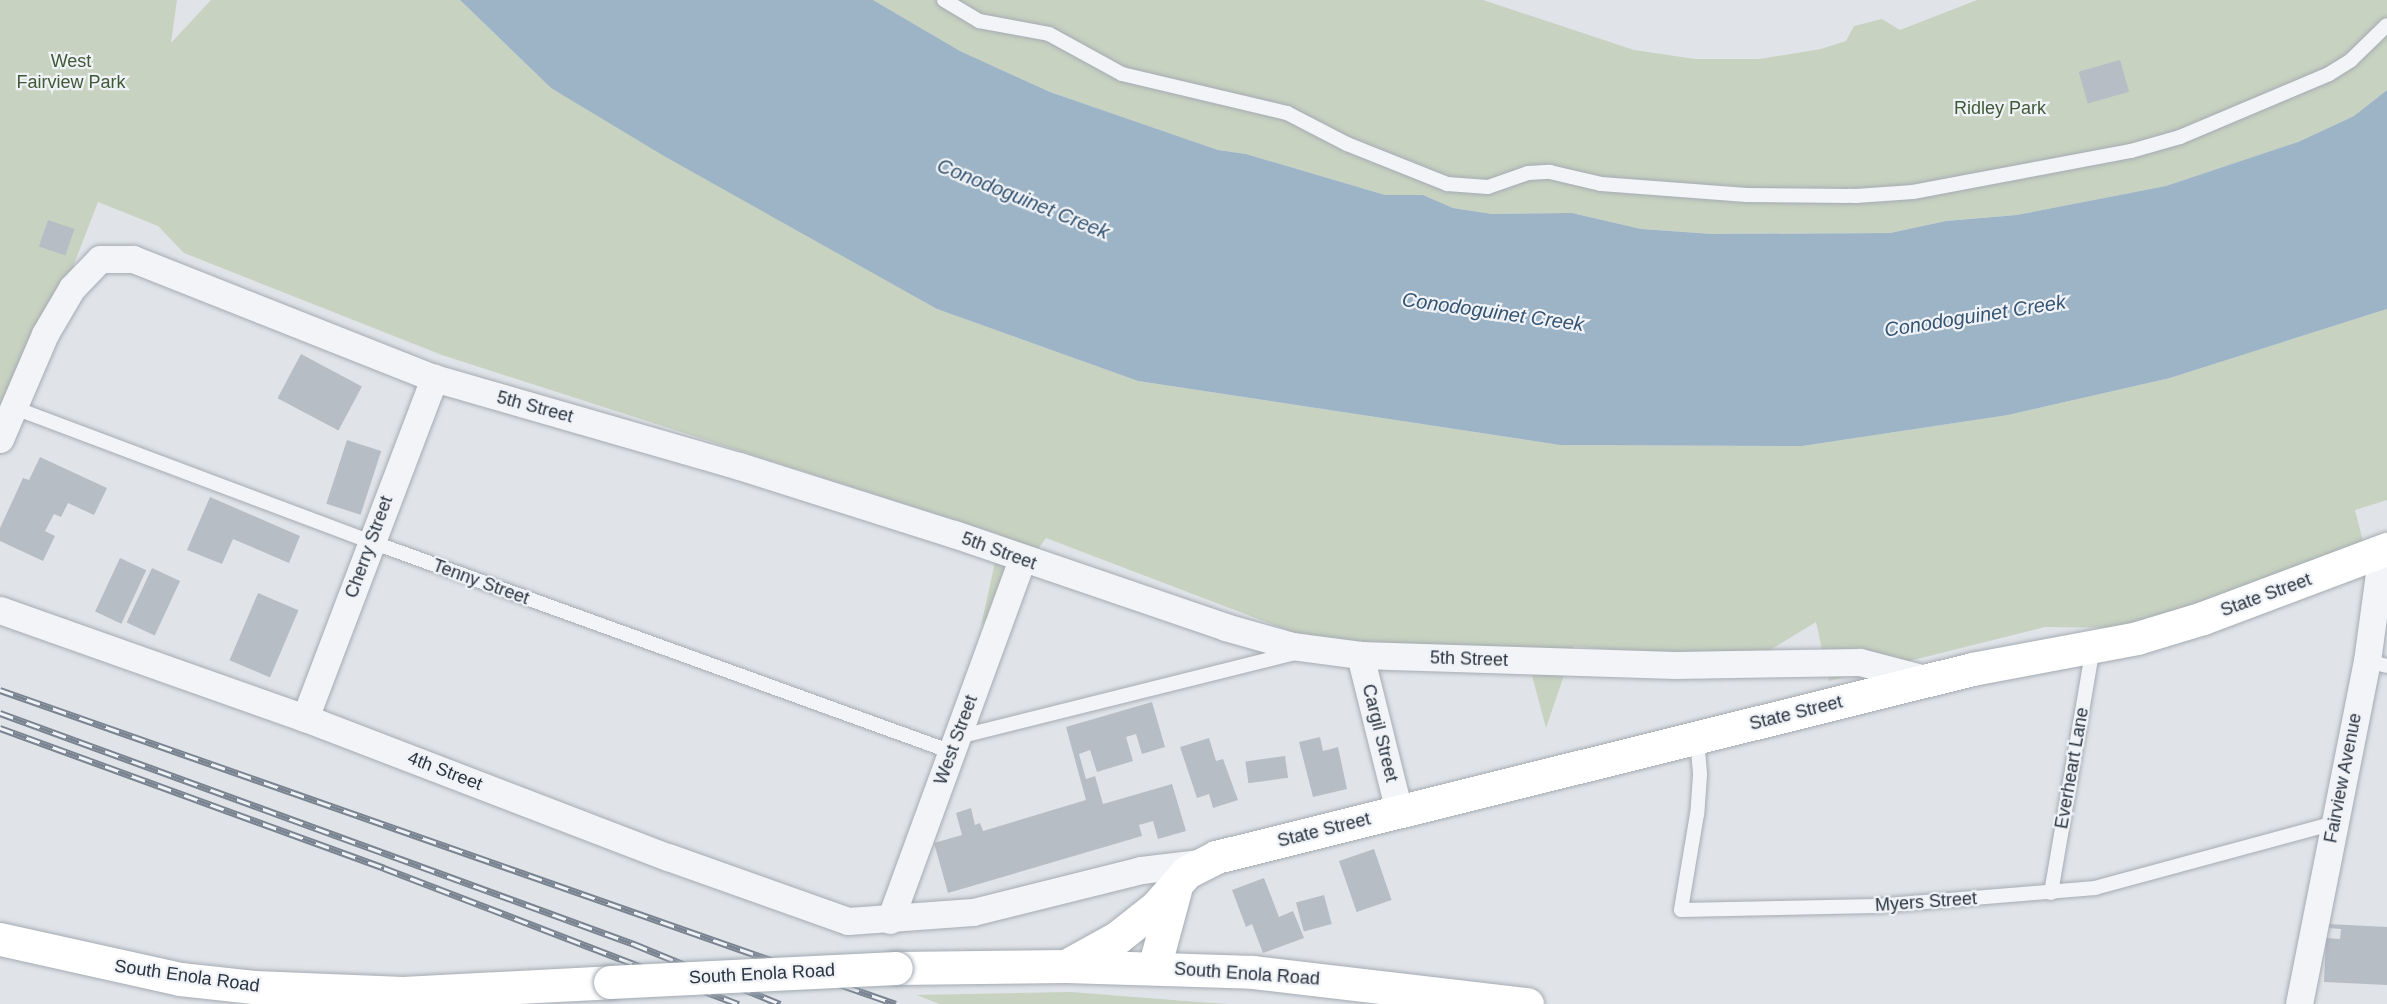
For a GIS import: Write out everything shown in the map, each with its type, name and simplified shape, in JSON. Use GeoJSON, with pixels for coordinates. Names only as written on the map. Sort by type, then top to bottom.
{"type":"FeatureCollection","features":[{"type":"Feature","properties":{"kind":"main road","name":"State Street"},"geometry":{"type":"LineString","coordinates":[[1066,966],[1118,937],[1188,874],[1399,811],[1929,680],[2093,644],[2137,638],[2203,618],[2384,550]]}},
{"type":"Feature","properties":{"kind":"main road"},"geometry":{"type":"LineString","coordinates":[[1154,968],[1188,874]]}},
{"type":"Feature","properties":{"kind":"main road","name":"South Enola Road"},"geometry":{"type":"LineString","coordinates":[[0,939],[159,975],[254,987],[403,993],[896,968],[1066,966],[1154,968],[1354,982],[1527,1004]]}},
{"type":"Feature","properties":{"kind":"street","name":"5th Street"},"geometry":{"type":"LineString","coordinates":[[12,407],[45,334],[72,288],[100,259],[133,259],[434,378],[739,466],[1224,627],[1308,649],[1360,655],[1675,665],[1860,662],[1929,680]]}},
{"type":"Feature","properties":{"kind":"street","name":"Cherry Street"},"geometry":{"type":"LineString","coordinates":[[305,718],[369,542],[434,378]]}},
{"type":"Feature","properties":{"kind":"street"},"geometry":{"type":"LineString","coordinates":[[0,439],[12,407]]}},
{"type":"Feature","properties":{"kind":"street","name":"Fairview Avenue"},"geometry":{"type":"LineString","coordinates":[[2299,1004],[2334,823],[2377,664],[2384,550]]}},
{"type":"Feature","properties":{"kind":"street","name":"West Street"},"geometry":{"type":"LineString","coordinates":[[890,920],[1022,560]]}},
{"type":"Feature","properties":{"kind":"street","name":"4th Street"},"geometry":{"type":"LineString","coordinates":[[0,610],[305,718],[837,918],[890,920]]}},
{"type":"Feature","properties":{"kind":"street","name":"Cargil Street"},"geometry":{"type":"LineString","coordinates":[[1360,655],[1399,811]]}},
{"type":"Feature","properties":{"kind":"street","name":"State Street"},"geometry":{"type":"LineString","coordinates":[[890,920],[973,912],[1141,870],[1188,874]]}},
{"type":"Feature","properties":{"kind":"lane"},"geometry":{"type":"LineString","coordinates":[[944,0],[979,21],[1049,34],[1122,74],[1287,113],[1347,144],[1447,184],[1488,187],[1528,173],[1550,172],[1601,184],[1747,195],[1856,196],[1913,192],[2131,151],[2180,137],[2329,74],[2351,60],[2387,25]]}},
{"type":"Feature","properties":{"kind":"lane","name":"Tenny Street"},"geometry":{"type":"LineString","coordinates":[[12,407],[369,542],[955,744]]}},
{"type":"Feature","properties":{"kind":"lane","name":"Everheart Lane"},"geometry":{"type":"LineString","coordinates":[[2051,893],[2093,644]]}},
{"type":"Feature","properties":{"kind":"lane"},"geometry":{"type":"LineString","coordinates":[[955,744],[1308,649]]}},
{"type":"Feature","properties":{"kind":"lane","name":"Myers Street"},"geometry":{"type":"LineString","coordinates":[[1697,739],[1700,775],[1697,814],[1681,909],[1876,906],[2095,888],[2334,823]]}},
{"type":"Feature","properties":{"kind":"green space","name":"West Fairview Park"},"geometry":{"type":"Polygon","coordinates":[[[0,0],[177,0],[171,43],[211,0],[460,0],[551,88],[937,309],[1138,381],[1560,445],[1802,446],[2008,415],[2170,378],[2387,309],[2387,500],[2355,510],[2365,549],[2134,628],[2045,627],[1829,681],[1816,622],[1746,665],[1574,646],[1546,728],[1527,657],[1324,644],[1046,538],[981,626],[1001,535],[442,355],[184,253],[158,226],[98,202],[0,455],[0,0]]]}},
{"type":"Feature","properties":{"kind":"green space","name":"Ridley Park"},"geometry":{"type":"Polygon","coordinates":[[[873,0],[1483,0],[1634,50],[1695,59],[1759,59],[1821,49],[1846,41],[1854,26],[1882,19],[1900,30],[1977,0],[2387,0],[2387,90],[2354,116],[2298,142],[2166,186],[2017,215],[1946,221],[1890,233],[1713,234],[1641,229],[1572,213],[1492,214],[1453,208],[1423,195],[1385,195],[1246,154],[1218,150],[1050,92],[960,51],[873,0]]]}},
{"type":"Feature","properties":{"kind":"green space"},"geometry":{"type":"Polygon","coordinates":[[[1071,992],[1229,1004],[939,1004],[917,995],[1071,992]]]}},
{"type":"Feature","properties":{"kind":"water","name":"Conodoguinet Creek"},"geometry":{"type":"Polygon","coordinates":[[[460,0],[873,0],[960,51],[1050,92],[1218,150],[1246,154],[1385,195],[1423,195],[1453,208],[1492,214],[1572,213],[1641,229],[1713,234],[1890,233],[1946,221],[2017,215],[2166,186],[2298,142],[2354,116],[2387,90],[2387,309],[2170,378],[2008,415],[1802,446],[1560,445],[1138,381],[937,309],[664,156],[551,88],[460,0]]]}},
{"type":"Feature","properties":{"kind":"building"},"geometry":{"type":"Polygon","coordinates":[[[2120,60],[2129,92],[2088,104],[2079,72],[2120,60]]]}},
{"type":"Feature","properties":{"kind":"building"},"geometry":{"type":"Polygon","coordinates":[[[48,220],[74,229],[65,256],[39,246],[48,220]]]}},
{"type":"Feature","properties":{"kind":"building"},"geometry":{"type":"Polygon","coordinates":[[[301,354],[362,386],[338,431],[278,398],[301,354]]]}},
{"type":"Feature","properties":{"kind":"building"},"geometry":{"type":"Polygon","coordinates":[[[347,440],[381,451],[361,515],[326,504],[347,440]]]}},
{"type":"Feature","properties":{"kind":"building"},"geometry":{"type":"Polygon","coordinates":[[[40,457],[107,488],[94,515],[68,503],[61,517],[54,514],[45,531],[55,536],[43,561],[0,541],[0,528],[23,478],[29,480],[40,457]]]}},
{"type":"Feature","properties":{"kind":"building"},"geometry":{"type":"Polygon","coordinates":[[[210,497],[300,536],[289,563],[233,539],[222,564],[187,550],[210,497]]]}},
{"type":"Feature","properties":{"kind":"building"},"geometry":{"type":"Polygon","coordinates":[[[120,558],[146,570],[121,624],[95,611],[120,558]]]}},
{"type":"Feature","properties":{"kind":"building"},"geometry":{"type":"Polygon","coordinates":[[[152,568],[180,581],[155,635],[127,622],[152,568]]]}},
{"type":"Feature","properties":{"kind":"building"},"geometry":{"type":"Polygon","coordinates":[[[258,593],[299,610],[270,677],[229,660],[258,593]]]}},
{"type":"Feature","properties":{"kind":"building"},"geometry":{"type":"Polygon","coordinates":[[[1152,702],[1165,747],[1142,754],[1136,734],[1126,737],[1133,761],[1097,772],[1090,750],[1079,754],[1086,779],[1095,776],[1103,804],[1172,784],[1186,831],[1158,839],[1153,821],[1139,825],[1142,836],[948,893],[934,843],[962,835],[956,813],[971,808],[975,825],[980,823],[983,831],[1086,800],[1066,727],[1152,702]]]}},
{"type":"Feature","properties":{"kind":"building"},"geometry":{"type":"Polygon","coordinates":[[[1320,737],[1323,751],[1338,747],[1347,789],[1313,797],[1299,742],[1320,737]]]}},
{"type":"Feature","properties":{"kind":"building"},"geometry":{"type":"Polygon","coordinates":[[[1209,738],[1216,761],[1223,759],[1238,800],[1213,808],[1209,794],[1197,798],[1180,747],[1209,738]]]}},
{"type":"Feature","properties":{"kind":"building"},"geometry":{"type":"Polygon","coordinates":[[[1285,756],[1288,778],[1248,783],[1245,762],[1285,756]]]}},
{"type":"Feature","properties":{"kind":"building"},"geometry":{"type":"Polygon","coordinates":[[[1374,849],[1392,900],[1357,912],[1339,861],[1374,849]]]}},
{"type":"Feature","properties":{"kind":"building"},"geometry":{"type":"Polygon","coordinates":[[[1264,878],[1279,917],[1293,911],[1304,938],[1263,953],[1252,924],[1246,927],[1232,890],[1264,878]]]}},
{"type":"Feature","properties":{"kind":"building"},"geometry":{"type":"Polygon","coordinates":[[[1324,895],[1332,924],[1304,931],[1296,903],[1324,895]]]}},
{"type":"Feature","properties":{"kind":"building"},"geometry":{"type":"Polygon","coordinates":[[[2328,924],[2387,927],[2387,985],[2324,982],[2326,938],[2340,939],[2341,929],[2327,928],[2328,924]]]}},
{"type":"Feature","properties":{"kind":"railway"},"geometry":{"type":"LineString","coordinates":[[0,690],[896,1004]]}},
{"type":"Feature","properties":{"kind":"railway"},"geometry":{"type":"LineString","coordinates":[[0,713],[634,944],[780,1004]]}},
{"type":"Feature","properties":{"kind":"railway"},"geometry":{"type":"LineString","coordinates":[[0,728],[384,868],[739,1004]]}}]}
